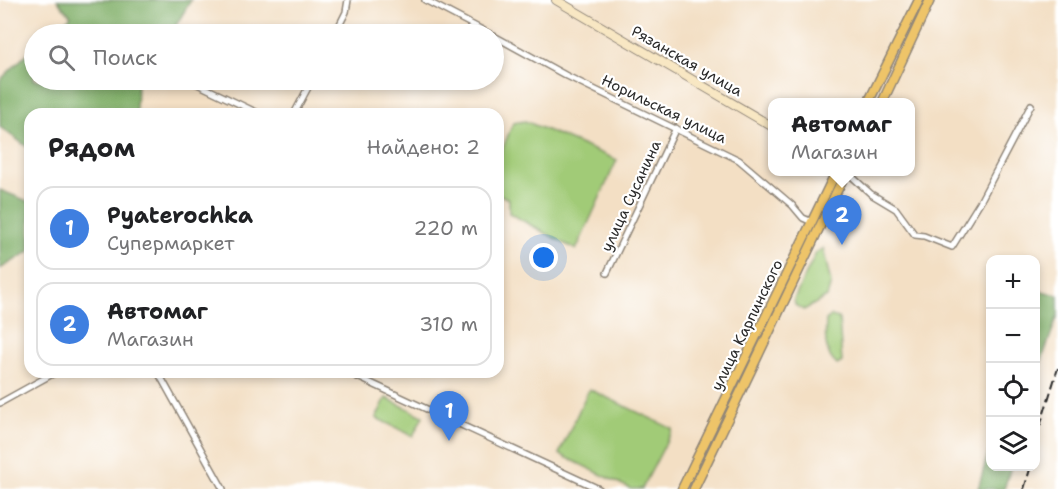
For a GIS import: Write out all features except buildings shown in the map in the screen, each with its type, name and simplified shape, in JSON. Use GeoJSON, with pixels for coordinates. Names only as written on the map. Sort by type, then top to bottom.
{"type":"FeatureCollection","features":[{"type":"Feature","properties":{"kind":"main road"},"geometry":{"type":"LineString","coordinates":[[870,98],[919,0]]}},
{"type":"Feature","properties":{"kind":"main road"},"geometry":{"type":"LineString","coordinates":[[884,98],[930,0]]}},
{"type":"Feature","properties":{"kind":"main road"},"geometry":{"type":"LineString","coordinates":[[885,67],[888,75],[897,71]]}},
{"type":"Feature","properties":{"kind":"main road","name":"улица Карпинского"},"geometry":{"type":"LineString","coordinates":[[682,489],[742,376],[834,176]]}},
{"type":"Feature","properties":{"kind":"main road","name":"улица Карпинского"},"geometry":{"type":"LineString","coordinates":[[753,353],[844,176]]}},
{"type":"Feature","properties":{"kind":"main road","name":"улица Карпинского"},"geometry":{"type":"LineString","coordinates":[[694,489],[742,376]]}},
{"type":"Feature","properties":{"kind":"street"},"geometry":{"type":"LineString","coordinates":[[340,24],[346,12],[348,0]]}},
{"type":"Feature","properties":{"kind":"street","name":"Норильская улица"},"geometry":{"type":"LineString","coordinates":[[425,0],[471,24]]}},
{"type":"Feature","properties":{"kind":"street","name":"Рязанская улица"},"geometry":{"type":"LineString","coordinates":[[556,0],[768,124]]}},
{"type":"Feature","properties":{"kind":"street","name":"Норильская улица"},"geometry":{"type":"LineString","coordinates":[[504,42],[565,75],[739,160],[792,205],[802,218],[812,222]]}},
{"type":"Feature","properties":{"kind":"street"},"geometry":{"type":"LineString","coordinates":[[210,90],[247,108]]}},
{"type":"Feature","properties":{"kind":"street"},"geometry":{"type":"LineString","coordinates":[[297,108],[307,90]]}},
{"type":"Feature","properties":{"kind":"street"},"geometry":{"type":"LineString","coordinates":[[852,176],[871,194],[896,209],[915,235],[924,236],[952,247],[980,202],[1031,105]]}},
{"type":"Feature","properties":{"kind":"street","name":"улица Сусанина"},"geometry":{"type":"LineString","coordinates":[[608,273],[676,128]]}},
{"type":"Feature","properties":{"kind":"street"},"geometry":{"type":"LineString","coordinates":[[0,403],[45,378]]}},
{"type":"Feature","properties":{"kind":"street"},"geometry":{"type":"LineString","coordinates":[[161,378],[224,489]]}},
{"type":"Feature","properties":{"kind":"street"},"geometry":{"type":"LineString","coordinates":[[360,378],[599,489]]}},
{"type":"Feature","properties":{"kind":"green space"},"geometry":{"type":"Polygon","coordinates":[[[57,0],[191,0],[177,24],[61,24],[71,16],[57,0]]]}},
{"type":"Feature","properties":{"kind":"green space"},"geometry":{"type":"Polygon","coordinates":[[[24,57],[24,90],[137,90],[136,108],[24,108],[24,145],[0,127],[0,80],[24,57]]]}},
{"type":"Feature","properties":{"kind":"green space"},"geometry":{"type":"Polygon","coordinates":[[[525,121],[617,160],[576,250],[509,213],[509,199],[504,197],[504,145],[513,123],[525,121]]]}},
{"type":"Feature","properties":{"kind":"green space"},"geometry":{"type":"Polygon","coordinates":[[[0,190],[24,200],[24,255],[0,269],[0,190]]]}},
{"type":"Feature","properties":{"kind":"green space"},"geometry":{"type":"Polygon","coordinates":[[[823,248],[831,283],[827,297],[804,310],[795,305],[794,299],[816,253],[823,248]]]}},
{"type":"Feature","properties":{"kind":"green space"},"geometry":{"type":"Polygon","coordinates":[[[1040,290],[1058,295],[1058,315],[1040,365],[1040,290]]]}},
{"type":"Feature","properties":{"kind":"green space"},"geometry":{"type":"Polygon","coordinates":[[[831,316],[839,318],[842,362],[837,365],[830,356],[826,344],[826,320],[831,316]]]}},
{"type":"Feature","properties":{"kind":"green space"},"geometry":{"type":"Polygon","coordinates":[[[589,389],[673,429],[642,489],[631,489],[559,454],[589,389]]]}},
{"type":"Feature","properties":{"kind":"green space"},"geometry":{"type":"Polygon","coordinates":[[[386,398],[423,416],[413,436],[376,418],[386,398]]]}},
{"type":"Feature","properties":{"kind":"green space"},"geometry":{"type":"Polygon","coordinates":[[[986,461],[986,471],[1010,471],[1004,489],[978,489],[986,461]]]}},
{"type":"Feature","properties":{"kind":"railway"},"geometry":{"type":"LineString","coordinates":[[1040,426],[1058,368]]}},
{"type":"Feature","properties":{"kind":"railway"},"geometry":{"type":"LineString","coordinates":[[1024,489],[1029,471]]}},
{"type":"Feature","properties":{"kind":"place","name":"Автомаг"},"geometry":{"type":"Point","coordinates":[842,245]}},
{"type":"Feature","properties":{"kind":"place","name":"Pyaterochka"},"geometry":{"type":"Point","coordinates":[449,441]}}]}
